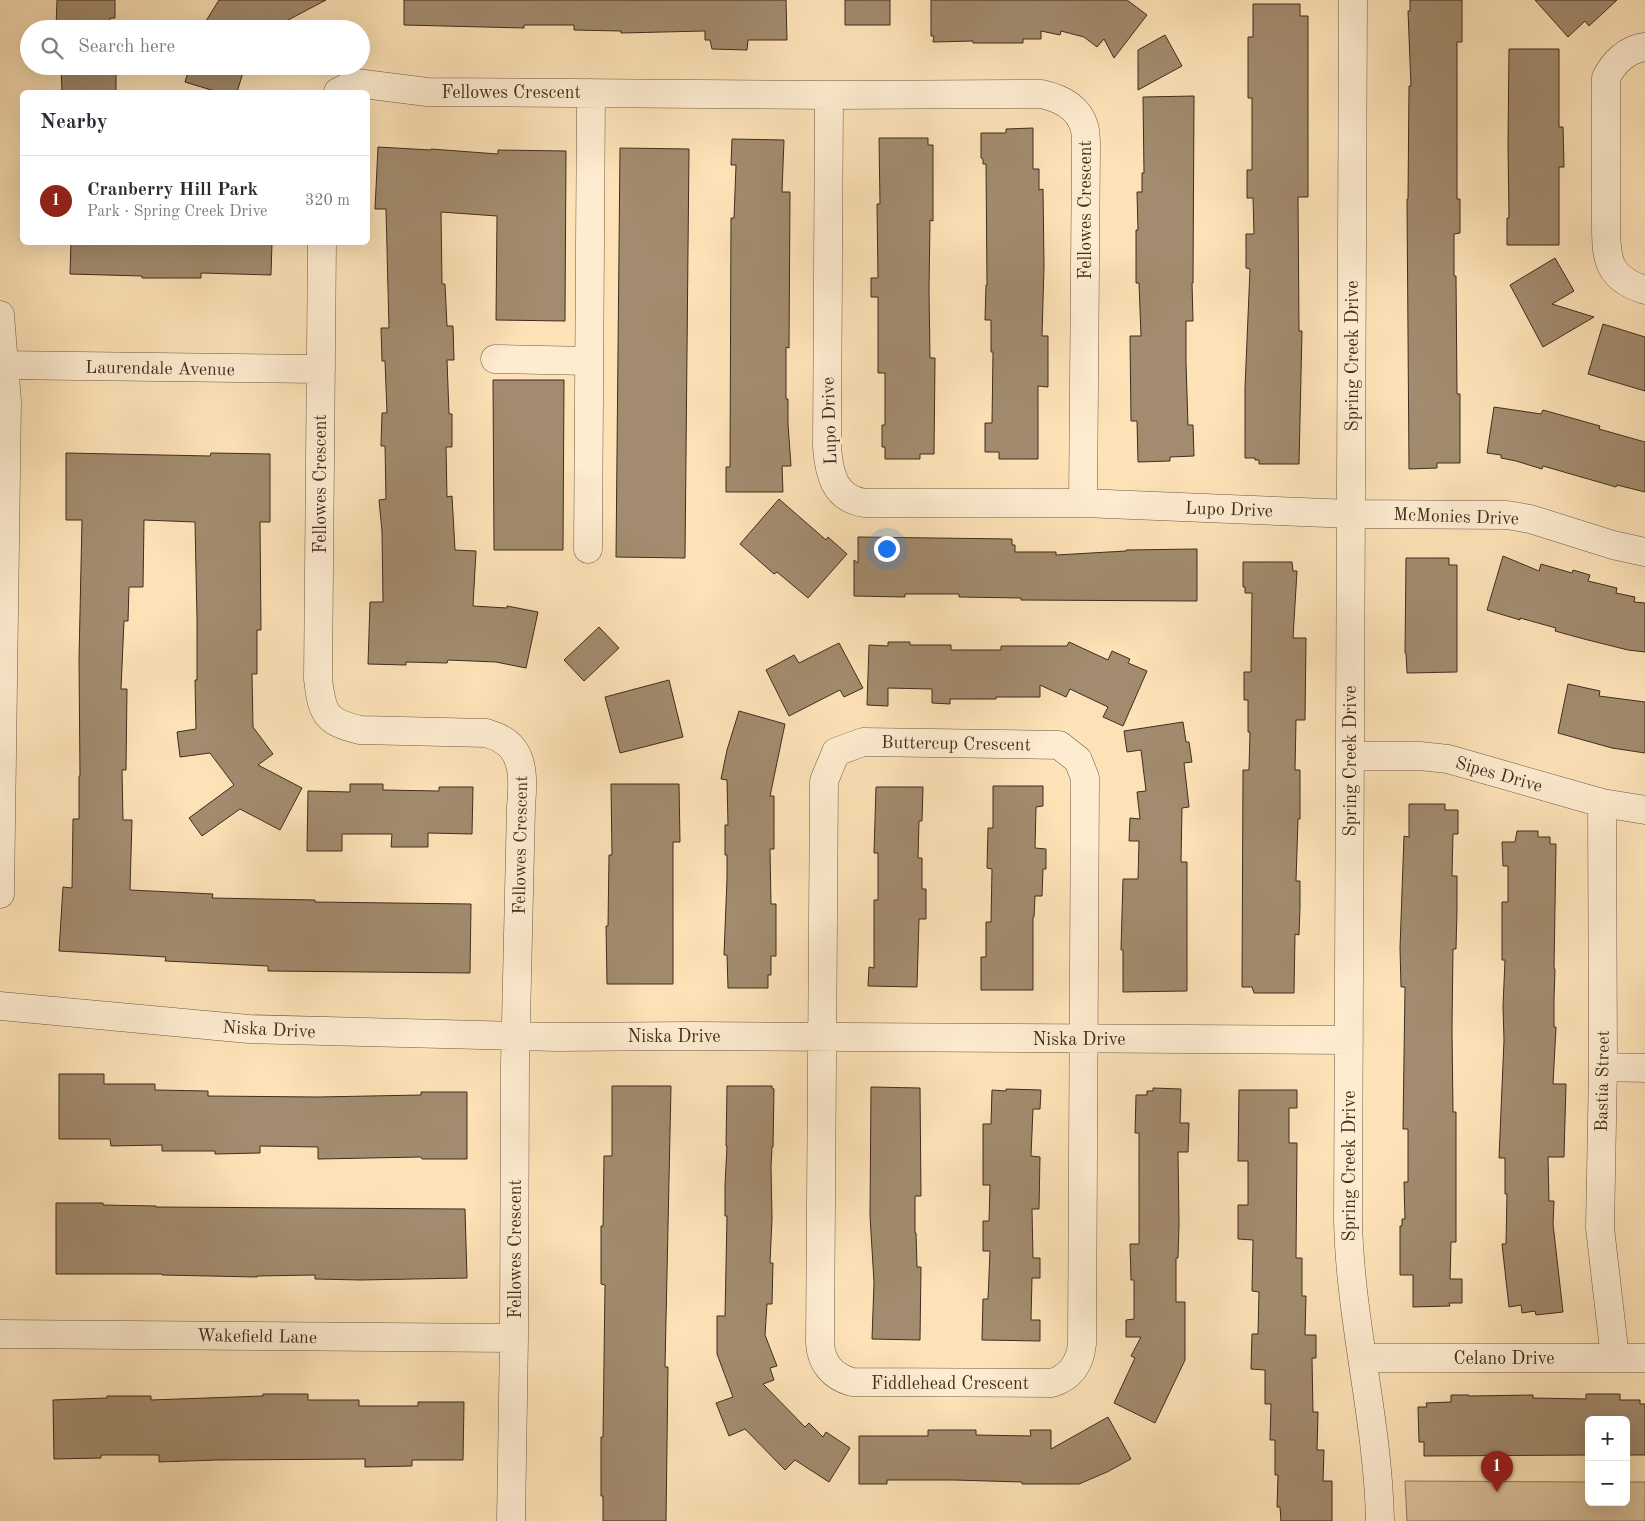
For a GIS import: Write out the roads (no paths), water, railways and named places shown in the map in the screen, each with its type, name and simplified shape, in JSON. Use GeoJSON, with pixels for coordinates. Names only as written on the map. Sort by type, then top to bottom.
{"type":"FeatureCollection","features":[{"type":"Feature","properties":{"kind":"street","name":"Spring Creek Drive"},"geometry":{"type":"LineString","coordinates":[[1354,0],[1348,1247],[1378,1477],[1380,1521]]}},
{"type":"Feature","properties":{"kind":"street"},"geometry":{"type":"LineString","coordinates":[[1645,47],[1638,48],[1619,60],[1611,68],[1606,78],[1606,245],[1609,262],[1616,276],[1629,285],[1645,290]]}},
{"type":"Feature","properties":{"kind":"street","name":"Fellowes Crescent"},"geometry":{"type":"LineString","coordinates":[[342,90],[356,83],[427,92],[829,95],[1041,94],[1064,102],[1077,112],[1085,127],[1086,146],[1083,503]]}},
{"type":"Feature","properties":{"kind":"street"},"geometry":{"type":"LineString","coordinates":[[588,549],[591,93]]}},
{"type":"Feature","properties":{"kind":"street","name":"Lupo Drive"},"geometry":{"type":"LineString","coordinates":[[829,95],[827,447],[828,464],[834,482],[844,496],[855,502],[865,503],[1083,503],[1352,514]]}},
{"type":"Feature","properties":{"kind":"street","name":"Fellowes Crescent"},"geometry":{"type":"LineString","coordinates":[[322,245],[318,679],[321,703],[329,717],[344,726],[360,730],[486,733],[503,739],[514,750],[520,763],[523,784],[516,1035],[512,1521]]}},
{"type":"Feature","properties":{"kind":"street"},"geometry":{"type":"LineString","coordinates":[[0,315],[2,365],[7,401],[0,894]]}},
{"type":"Feature","properties":{"kind":"street"},"geometry":{"type":"LineString","coordinates":[[495,359],[589,360]]}},
{"type":"Feature","properties":{"kind":"street","name":"Laurendale Avenue"},"geometry":{"type":"LineString","coordinates":[[2,365],[321,369]]}},
{"type":"Feature","properties":{"kind":"street","name":"McMonies Drive"},"geometry":{"type":"LineString","coordinates":[[1352,514],[1506,515],[1530,519],[1613,545],[1645,552]]}},
{"type":"Feature","properties":{"kind":"street","name":"Buttercup Crescent"},"geometry":{"type":"LineString","coordinates":[[822,1036],[824,781],[836,752],[863,742],[1059,745],[1078,760],[1085,778],[1084,1039]]}},
{"type":"Feature","properties":{"kind":"street","name":"Sipes Drive"},"geometry":{"type":"LineString","coordinates":[[1350,756],[1420,756],[1448,759],[1602,803],[1645,810]]}},
{"type":"Feature","properties":{"kind":"street","name":"Bastia Street"},"geometry":{"type":"LineString","coordinates":[[1602,803],[1603,1067],[1600,1228],[1615,1358]]}},
{"type":"Feature","properties":{"kind":"street","name":"Niska Drive"},"geometry":{"type":"LineString","coordinates":[[0,1006],[249,1030],[556,1036],[1349,1040]]}},
{"type":"Feature","properties":{"kind":"street","name":"Fiddlehead Crescent"},"geometry":{"type":"LineString","coordinates":[[822,1036],[820,1349],[825,1364],[841,1378],[852,1382],[888,1383],[1048,1384],[1066,1376],[1078,1363],[1082,1338],[1084,1039]]}},
{"type":"Feature","properties":{"kind":"street"},"geometry":{"type":"LineString","coordinates":[[1603,1067],[1645,1068]]}},
{"type":"Feature","properties":{"kind":"street","name":"Wakefield Lane"},"geometry":{"type":"LineString","coordinates":[[0,1334],[514,1338]]}},
{"type":"Feature","properties":{"kind":"street","name":"Celano Drive"},"geometry":{"type":"LineString","coordinates":[[1363,1358],[1645,1358]]}},
{"type":"Feature","properties":{"kind":"place","name":"Cranberry Hill Park"},"geometry":{"type":"Point","coordinates":[1497,1492]}}]}
